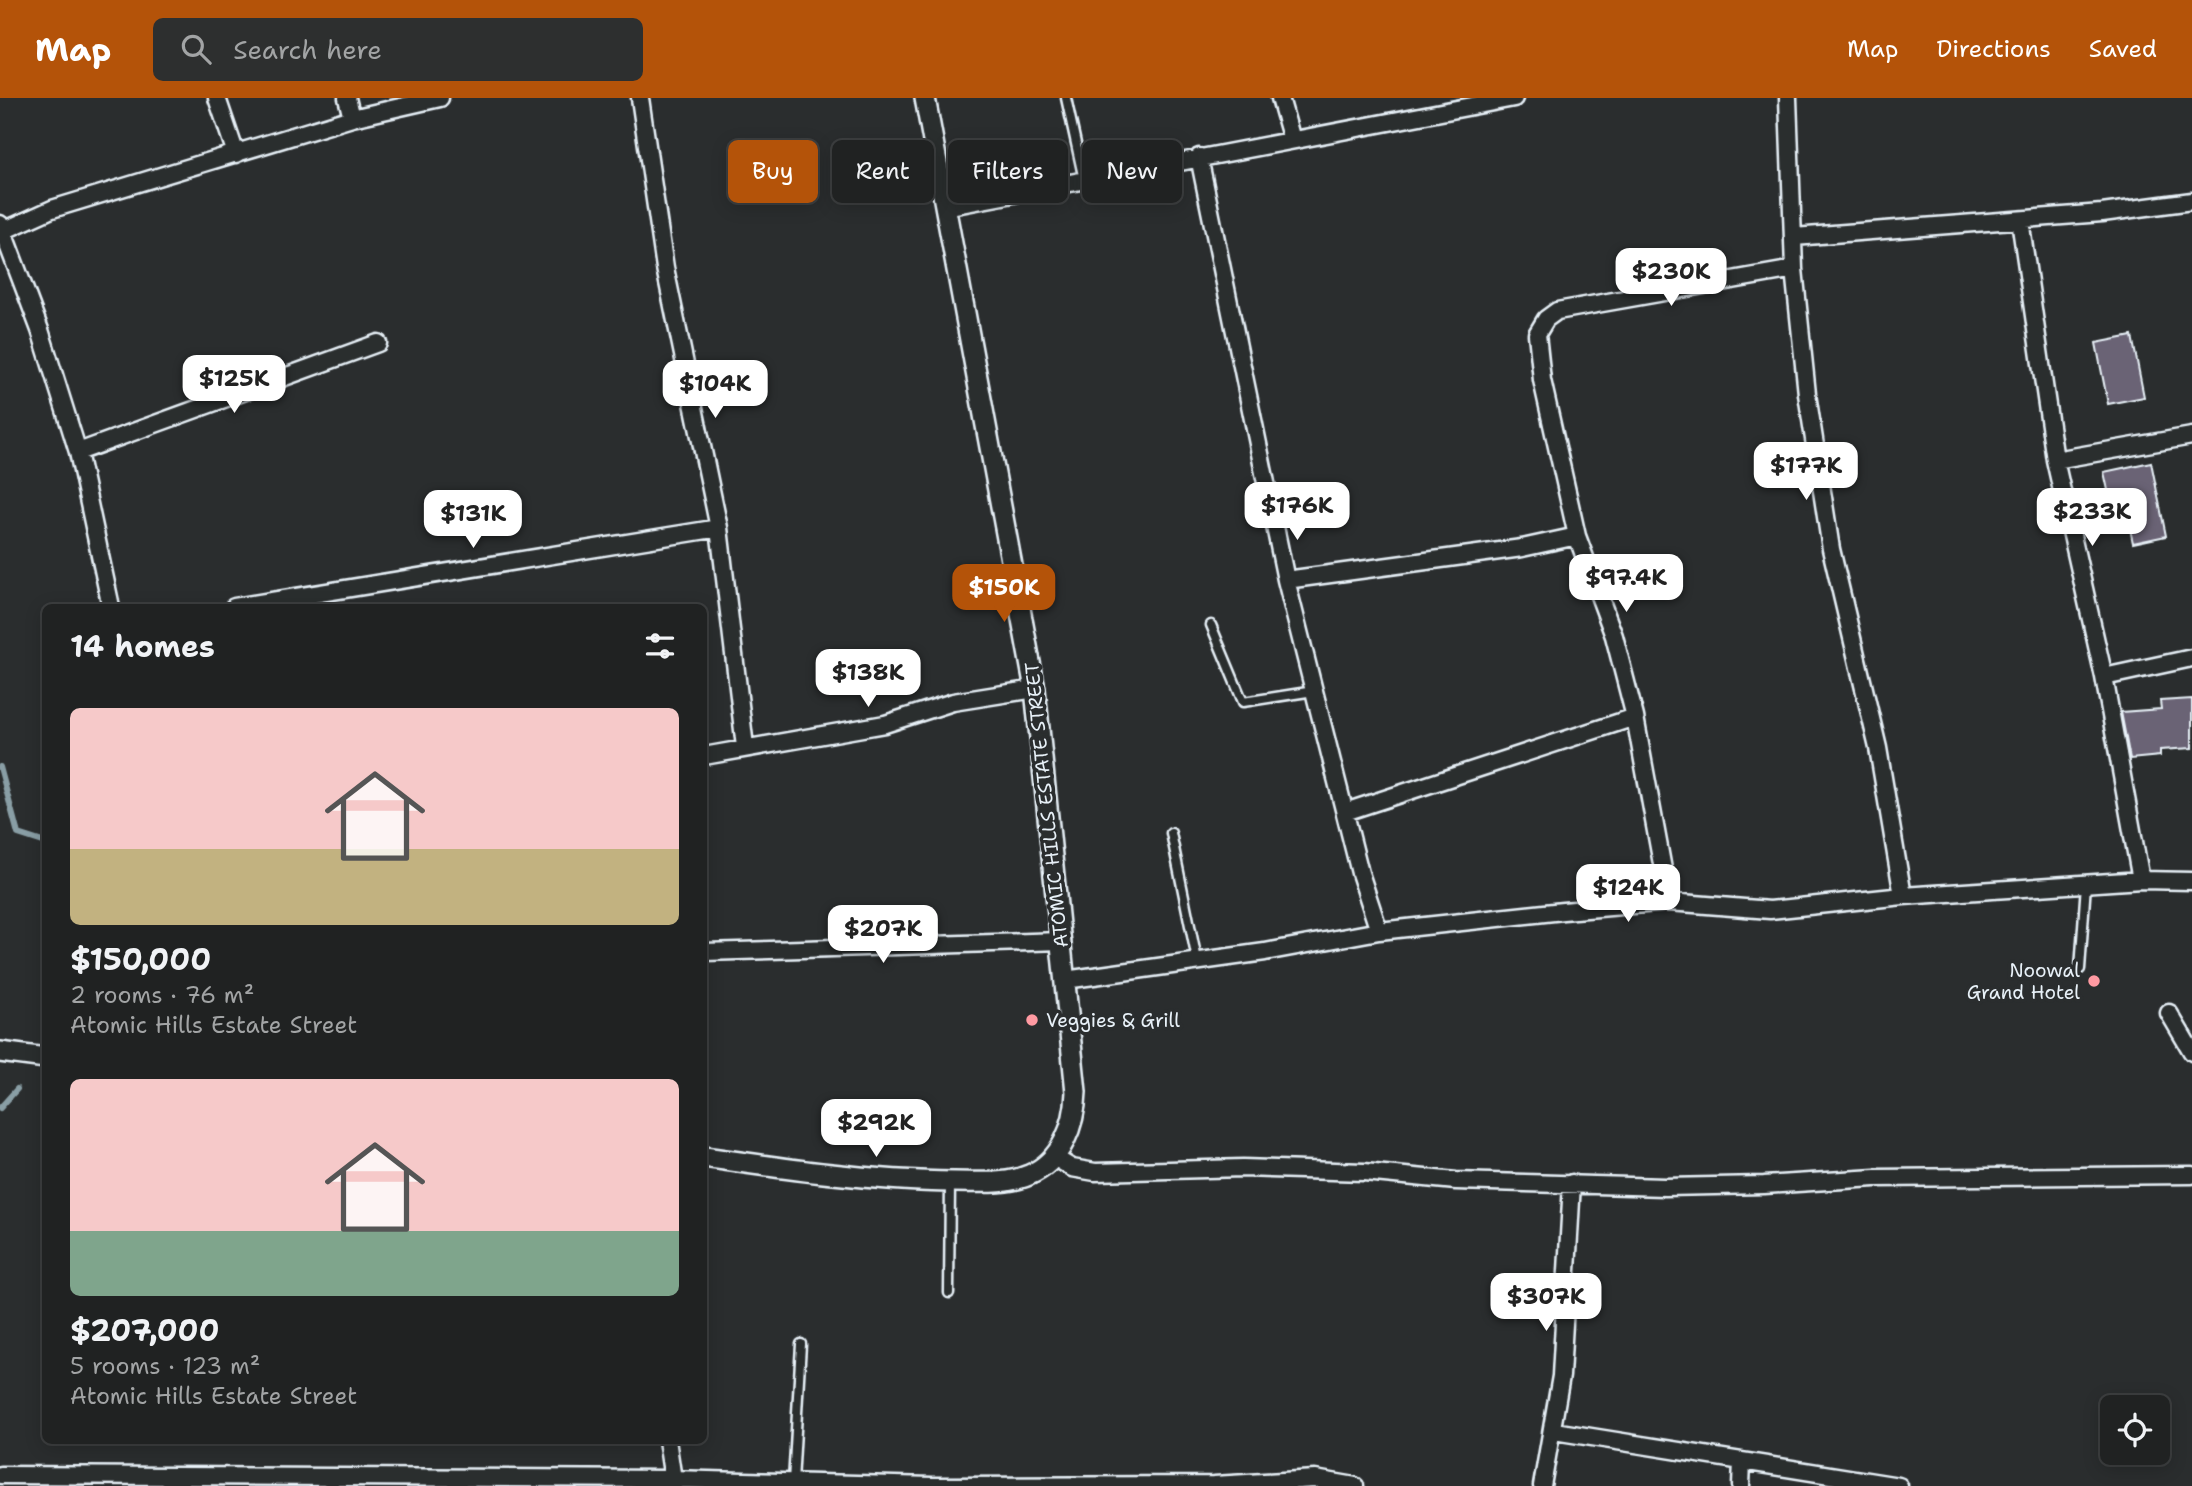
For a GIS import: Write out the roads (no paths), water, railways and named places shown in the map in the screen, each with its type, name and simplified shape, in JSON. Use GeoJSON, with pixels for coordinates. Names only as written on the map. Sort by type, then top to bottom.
{"type":"FeatureCollection","features":[{"type":"Feature","properties":{"kind":"street"},"geometry":{"type":"LineString","coordinates":[[217,98],[236,154]]}},
{"type":"Feature","properties":{"kind":"street"},"geometry":{"type":"LineString","coordinates":[[348,98],[352,118]]}},
{"type":"Feature","properties":{"kind":"street"},"geometry":{"type":"LineString","coordinates":[[110,604],[78,452],[40,330],[1,227],[352,118],[440,98]]}},
{"type":"Feature","properties":{"kind":"street"},"geometry":{"type":"LineString","coordinates":[[640,98],[665,268],[719,528],[745,747]]}},
{"type":"Feature","properties":{"kind":"street","name":"ATOMIC HILLS ESTATE STREET"},"geometry":{"type":"LineString","coordinates":[[707,1157],[841,1177],[950,1182],[1004,1181],[1027,1176],[1054,1157],[1075,1117],[1076,1092],[1062,941],[1035,688],[925,98]]}},
{"type":"Feature","properties":{"kind":"street"},"geometry":{"type":"LineString","coordinates":[[1280,98],[1292,140]]}},
{"type":"Feature","properties":{"kind":"street"},"geometry":{"type":"LineString","coordinates":[[1182,160],[1514,98]]}},
{"type":"Feature","properties":{"kind":"street"},"geometry":{"type":"LineString","coordinates":[[1788,98],[1794,269],[1807,394],[1831,549],[1878,748],[1903,896]]}},
{"type":"Feature","properties":{"kind":"street"},"geometry":{"type":"LineString","coordinates":[[1199,157],[1286,580],[1345,812],[1379,931]]}},
{"type":"Feature","properties":{"kind":"street"},"geometry":{"type":"LineString","coordinates":[[944,207],[1082,180]]}},
{"type":"Feature","properties":{"kind":"street"},"geometry":{"type":"LineString","coordinates":[[1794,237],[2020,220],[2192,201]]}},
{"type":"Feature","properties":{"kind":"street"},"geometry":{"type":"LineString","coordinates":[[2020,220],[2055,460],[2104,677],[2141,880]]}},
{"type":"Feature","properties":{"kind":"street"},"geometry":{"type":"LineString","coordinates":[[1669,902],[1635,717],[1614,636],[1577,536],[1542,380],[1537,334],[1546,319],[1557,311],[1794,269]]}},
{"type":"Feature","properties":{"kind":"street"},"geometry":{"type":"LineString","coordinates":[[78,452],[378,343]]}},
{"type":"Feature","properties":{"kind":"street"},"geometry":{"type":"LineString","coordinates":[[2055,460],[2192,436]]}},
{"type":"Feature","properties":{"kind":"street"},"geometry":{"type":"LineString","coordinates":[[252,604],[719,528]]}},
{"type":"Feature","properties":{"kind":"street"},"geometry":{"type":"LineString","coordinates":[[1286,580],[1522,548],[1577,536]]}},
{"type":"Feature","properties":{"kind":"street"},"geometry":{"type":"LineString","coordinates":[[2104,677],[2192,658]]}},
{"type":"Feature","properties":{"kind":"street"},"geometry":{"type":"LineString","coordinates":[[707,755],[885,724],[953,702],[1035,688]]}},
{"type":"Feature","properties":{"kind":"street"},"geometry":{"type":"LineString","coordinates":[[1345,812],[1635,717]]}},
{"type":"Feature","properties":{"kind":"street"},"geometry":{"type":"LineString","coordinates":[[1065,980],[1265,952],[1379,931],[1669,902],[1770,910],[1903,896],[2141,880],[2192,881]]}},
{"type":"Feature","properties":{"kind":"street"},"geometry":{"type":"LineString","coordinates":[[707,952],[1062,941]]}},
{"type":"Feature","properties":{"kind":"street"},"geometry":{"type":"LineString","coordinates":[[2169,1013],[2192,1052]]}},
{"type":"Feature","properties":{"kind":"street"},"geometry":{"type":"LineString","coordinates":[[0,1052],[42,1057]]}},
{"type":"Feature","properties":{"kind":"street"},"geometry":{"type":"LineString","coordinates":[[1054,1157],[1072,1168],[1096,1172],[1243,1168],[1364,1172],[1456,1181],[1665,1187],[1764,1185],[1875,1178],[2192,1175]]}},
{"type":"Feature","properties":{"kind":"street"},"geometry":{"type":"LineString","coordinates":[[1542,1486],[1554,1431],[1568,1294],[1572,1183]]}},
{"type":"Feature","properties":{"kind":"street"},"geometry":{"type":"LineString","coordinates":[[1554,1431],[1899,1486]]}},
{"type":"Feature","properties":{"kind":"street"},"geometry":{"type":"LineString","coordinates":[[668,1444],[673,1482]]}},
{"type":"Feature","properties":{"kind":"street"},"geometry":{"type":"LineString","coordinates":[[1741,1486],[1742,1461]]}},
{"type":"Feature","properties":{"kind":"street"},"geometry":{"type":"LineString","coordinates":[[0,1475],[793,1482],[932,1486],[1201,1485],[1315,1479],[1355,1486]]}},
{"type":"Feature","properties":{"kind":"lane"},"geometry":{"type":"LineString","coordinates":[[1066,98],[1082,171]]}},
{"type":"Feature","properties":{"kind":"lane"},"geometry":{"type":"LineString","coordinates":[[1211,625],[1243,702],[1314,691]]}},
{"type":"Feature","properties":{"kind":"lane"},"geometry":{"type":"LineString","coordinates":[[1171,834],[1197,960]]}},
{"type":"Feature","properties":{"kind":"lane"},"geometry":{"type":"LineString","coordinates":[[2080,969],[2086,884]]}},
{"type":"Feature","properties":{"kind":"lane"},"geometry":{"type":"LineString","coordinates":[[949,1293],[950,1182]]}},
{"type":"Feature","properties":{"kind":"lane"},"geometry":{"type":"LineString","coordinates":[[793,1482],[801,1344]]}},
{"type":"Feature","properties":{"kind":"waterway"},"geometry":{"type":"LineString","coordinates":[[0,767],[18,834],[42,842]]}},
{"type":"Feature","properties":{"kind":"waterway"},"geometry":{"type":"LineString","coordinates":[[0,1108],[17,1089]]}},
{"type":"Feature","properties":{"kind":"place","name":"Noowal Grand Hotel"},"geometry":{"type":"Point","coordinates":[2094,981]}},
{"type":"Feature","properties":{"kind":"place","name":"Veggies & Grill"},"geometry":{"type":"Point","coordinates":[1032,1020]}}]}
